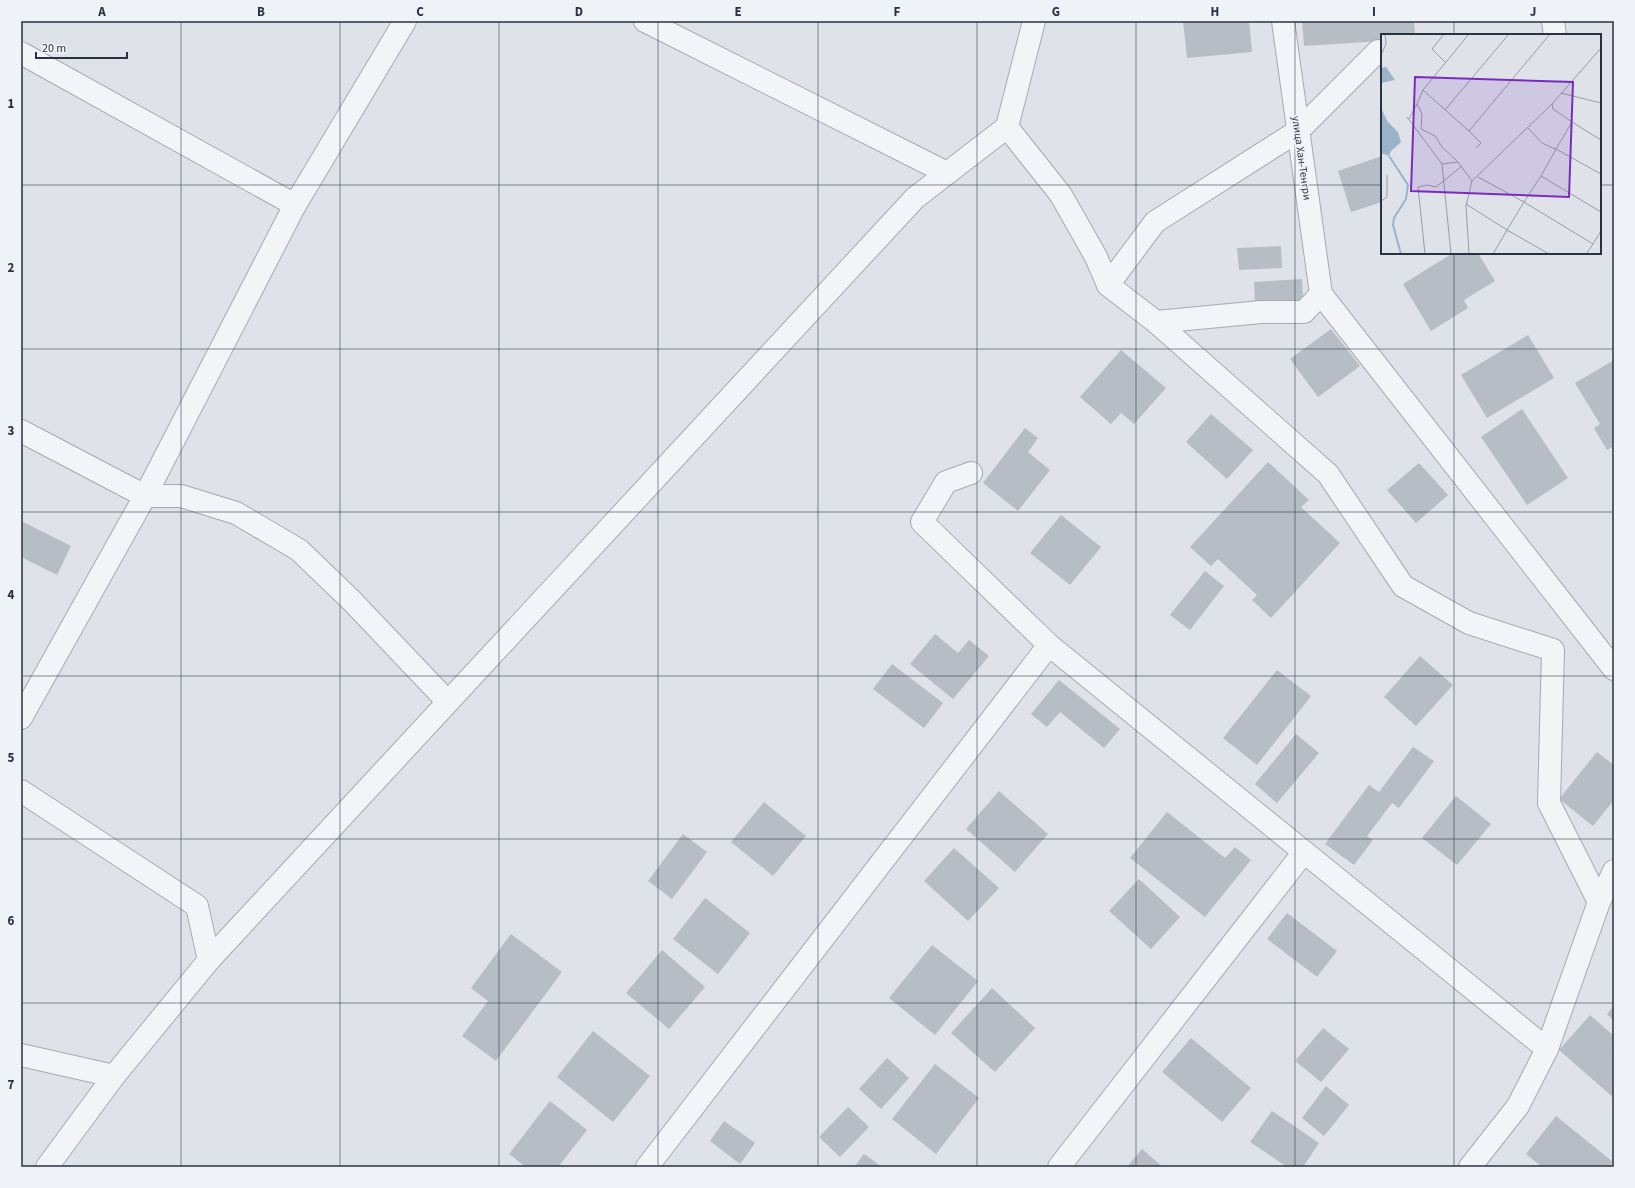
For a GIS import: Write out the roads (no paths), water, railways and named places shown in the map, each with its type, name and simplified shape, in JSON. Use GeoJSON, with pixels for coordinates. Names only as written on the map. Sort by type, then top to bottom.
{"type":"FeatureCollection","features":[{"type":"Feature","properties":{"kind":"street"},"geometry":{"type":"LineString","coordinates":[[21,718],[145,496],[295,205],[405,21]]}},
{"type":"Feature","properties":{"kind":"street"},"geometry":{"type":"LineString","coordinates":[[645,21],[947,173]]}},
{"type":"Feature","properties":{"kind":"street"},"geometry":{"type":"LineString","coordinates":[[47,1167],[114,1076],[209,960],[915,198],[1007,127],[1034,21]]}},
{"type":"Feature","properties":{"kind":"street","name":"улица Хан-Тенгри"},"geometry":{"type":"LineString","coordinates":[[1283,21],[1320,294]]}},
{"type":"Feature","properties":{"kind":"street"},"geometry":{"type":"LineString","coordinates":[[1553,21],[1555,34]]}},
{"type":"Feature","properties":{"kind":"street"},"geometry":{"type":"LineString","coordinates":[[1108,285],[1155,222],[1298,131],[1378,51],[1381,52]]}},
{"type":"Feature","properties":{"kind":"street"},"geometry":{"type":"LineString","coordinates":[[21,53],[295,205]]}},
{"type":"Feature","properties":{"kind":"street"},"geometry":{"type":"LineString","coordinates":[[1007,127],[1061,195],[1096,257],[1108,285],[1156,322],[1328,474],[1403,586],[1469,623],[1553,650],[1549,804],[1599,902]]}},
{"type":"Feature","properties":{"kind":"street"},"geometry":{"type":"LineString","coordinates":[[1156,322],[1261,312],[1304,312],[1320,294],[1614,669]]}},
{"type":"Feature","properties":{"kind":"street"},"geometry":{"type":"LineString","coordinates":[[21,431],[145,496],[181,496],[236,514],[299,550],[352,601],[448,702]]}},
{"type":"Feature","properties":{"kind":"street"},"geometry":{"type":"LineString","coordinates":[[972,473],[946,482],[922,522],[1049,645],[1547,1049]]}},
{"type":"Feature","properties":{"kind":"street"},"geometry":{"type":"LineString","coordinates":[[647,1167],[1049,645]]}},
{"type":"Feature","properties":{"kind":"street"},"geometry":{"type":"LineString","coordinates":[[21,791],[197,906],[209,960]]}},
{"type":"Feature","properties":{"kind":"street"},"geometry":{"type":"LineString","coordinates":[[1059,1167],[1304,852]]}},
{"type":"Feature","properties":{"kind":"street"},"geometry":{"type":"LineString","coordinates":[[1470,1167],[1518,1106],[1547,1049],[1599,902],[1614,871]]}},
{"type":"Feature","properties":{"kind":"street"},"geometry":{"type":"LineString","coordinates":[[21,1055],[114,1076]]}}]}
